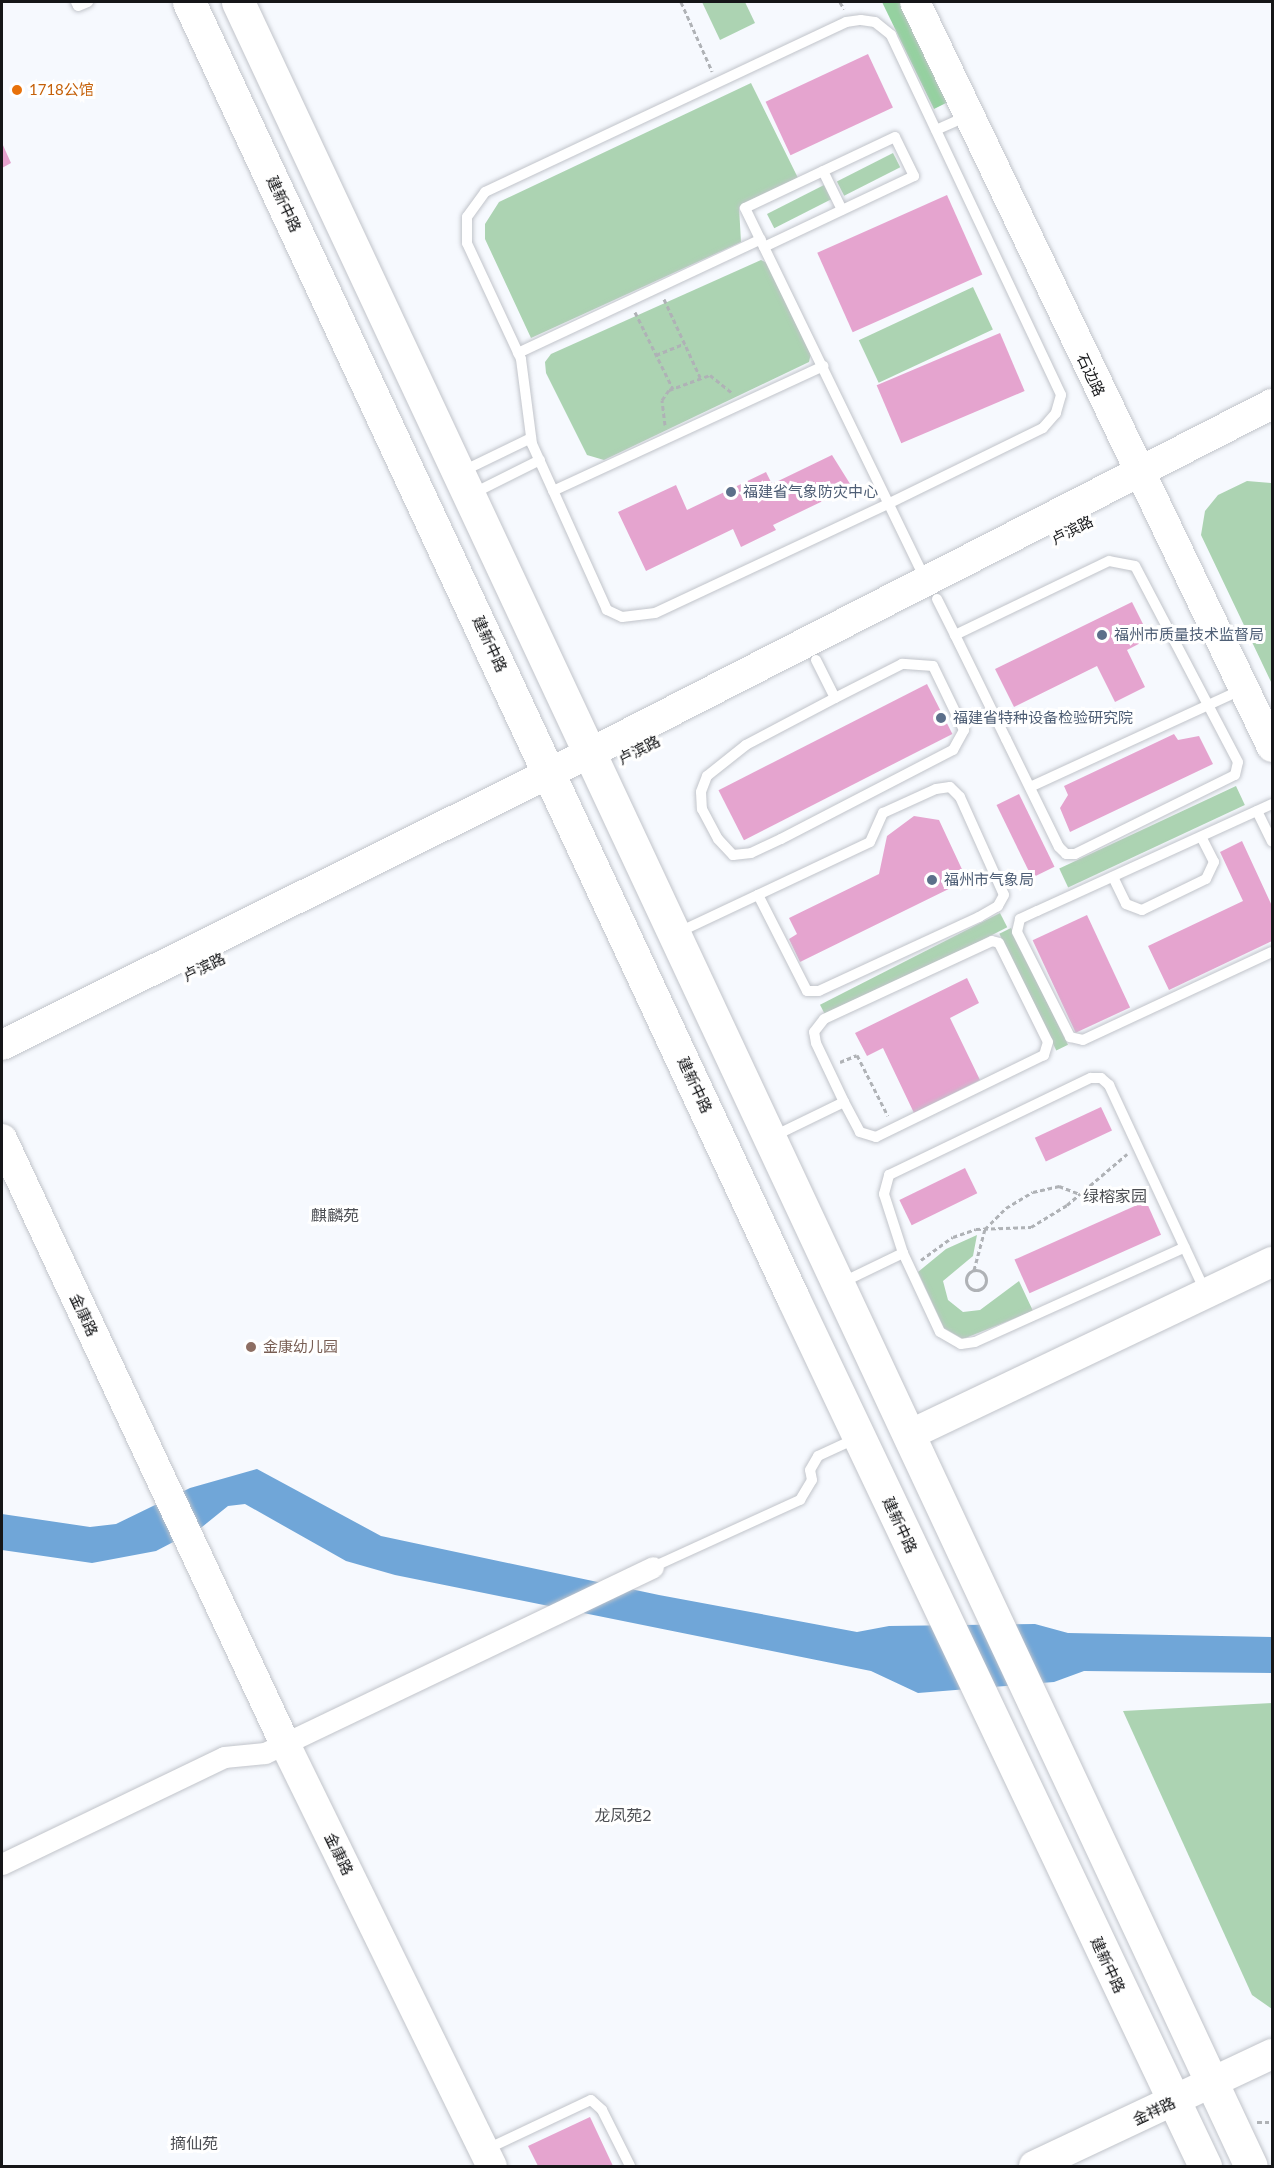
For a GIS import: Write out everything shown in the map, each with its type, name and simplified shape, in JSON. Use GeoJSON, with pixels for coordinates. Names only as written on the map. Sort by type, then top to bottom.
{"type":"FeatureCollection","features":[{"type":"Feature","properties":{"kind":"main road","name":"建新中路"},"geometry":{"type":"LineString","coordinates":[[189,2],[858,1437],[1205,2166]]}},
{"type":"Feature","properties":{"kind":"main road"},"geometry":{"type":"LineString","coordinates":[[238,2],[909,1435],[1023,1687],[1251,2166]]}},
{"type":"Feature","properties":{"kind":"main road","name":"石边路"},"geometry":{"type":"LineString","coordinates":[[915,2],[1142,483],[1272,747]]}},
{"type":"Feature","properties":{"kind":"main road"},"geometry":{"type":"LineString","coordinates":[[1142,483],[1272,404]]}},
{"type":"Feature","properties":{"kind":"main road","name":"卢滨路"},"geometry":{"type":"LineString","coordinates":[[2,1067],[554,782],[816,660],[931,590],[1142,483],[1272,427]]}},
{"type":"Feature","properties":{"kind":"main road"},"geometry":{"type":"LineString","coordinates":[[594,762],[931,590]]}},
{"type":"Feature","properties":{"kind":"main road"},"geometry":{"type":"LineString","coordinates":[[2,1045],[554,782]]}},
{"type":"Feature","properties":{"kind":"main road","name":"金康路"},"geometry":{"type":"LineString","coordinates":[[2,1139],[285,1744],[488,2158]]}},
{"type":"Feature","properties":{"kind":"main road"},"geometry":{"type":"LineString","coordinates":[[909,1435],[1272,1262]]}},
{"type":"Feature","properties":{"kind":"main road","name":"金祥路"},"geometry":{"type":"LineString","coordinates":[[1083,2166],[1178,2111],[1215,2093],[1272,2054]]}},
{"type":"Feature","properties":{"kind":"main road","name":"金祥路"},"geometry":{"type":"LineString","coordinates":[[1215,2093],[1272,2076]]}},
{"type":"Feature","properties":{"kind":"main road","name":"金祥路"},"geometry":{"type":"LineString","coordinates":[[1034,2166],[1178,2111]]}},
{"type":"Feature","properties":{"kind":"street"},"geometry":{"type":"LineString","coordinates":[[2,1864],[224,1757],[265,1753],[285,1744],[653,1567]]}},
{"type":"Feature","properties":{"kind":"lane"},"geometry":{"type":"LineString","coordinates":[[76,2],[78,6],[88,2]]}},
{"type":"Feature","properties":{"kind":"lane"},"geometry":{"type":"LineString","coordinates":[[846,22],[875,22],[891,35],[1061,395],[1056,413],[1043,428],[890,503],[639,618],[607,610],[553,491],[531,438],[518,353],[467,243],[465,229],[474,204],[485,192],[718,83],[846,22]]}},
{"type":"Feature","properties":{"kind":"lane"},"geometry":{"type":"LineString","coordinates":[[936,130],[969,115]]}},
{"type":"Feature","properties":{"kind":"lane"},"geometry":{"type":"LineString","coordinates":[[518,353],[659,287],[763,243],[842,210],[914,176],[896,138],[745,208],[763,243],[824,366],[931,590],[1059,847],[1075,854],[1235,775],[1238,762],[1135,566],[1124,561],[1109,561],[955,635]]}},
{"type":"Feature","properties":{"kind":"lane"},"geometry":{"type":"LineString","coordinates":[[823,171],[842,210]]}},
{"type":"Feature","properties":{"kind":"lane"},"geometry":{"type":"LineString","coordinates":[[553,491],[824,366]]}},
{"type":"Feature","properties":{"kind":"lane"},"geometry":{"type":"LineString","coordinates":[[464,484],[531,438]]}},
{"type":"Feature","properties":{"kind":"lane"},"geometry":{"type":"LineString","coordinates":[[464,484],[540,460]]}},
{"type":"Feature","properties":{"kind":"lane"},"geometry":{"type":"LineString","coordinates":[[816,660],[835,698]]}},
{"type":"Feature","properties":{"kind":"lane"},"geometry":{"type":"LineString","coordinates":[[902,664],[933,666],[964,730],[953,750],[771,844],[733,855],[718,839],[702,809],[701,792],[707,776],[746,745],[835,698],[902,664]]}},
{"type":"Feature","properties":{"kind":"lane"},"geometry":{"type":"LineString","coordinates":[[1030,787],[1244,688]]}},
{"type":"Feature","properties":{"kind":"lane"},"geometry":{"type":"LineString","coordinates":[[674,934],[870,842],[883,813],[936,789],[950,787],[960,797],[1004,895],[998,906],[979,917],[819,991],[807,991],[758,895]]}},
{"type":"Feature","properties":{"kind":"lane"},"geometry":{"type":"LineString","coordinates":[[1272,804],[1020,919],[1017,932],[1025,953],[1070,1037],[1083,1040],[1097,1036],[1272,952]]}},
{"type":"Feature","properties":{"kind":"lane"},"geometry":{"type":"LineString","coordinates":[[1257,811],[1272,842]]}},
{"type":"Feature","properties":{"kind":"lane"},"geometry":{"type":"LineString","coordinates":[[1113,876],[1126,904],[1142,910],[1206,879],[1214,862],[1201,837]]}},
{"type":"Feature","properties":{"kind":"lane"},"geometry":{"type":"LineString","coordinates":[[992,941],[999,944],[1048,1042],[1047,1051],[876,1137],[865,1136],[844,1102],[814,1032],[824,1019],[992,941]]}},
{"type":"Feature","properties":{"kind":"lane"},"geometry":{"type":"LineString","coordinates":[[1185,1247],[975,1342],[961,1344],[940,1332],[903,1253],[884,1194],[889,1174],[1081,1083],[1101,1078],[1109,1085],[1185,1247],[1206,1294]]}},
{"type":"Feature","properties":{"kind":"lane"},"geometry":{"type":"LineString","coordinates":[[769,1138],[844,1102]]}},
{"type":"Feature","properties":{"kind":"lane"},"geometry":{"type":"LineString","coordinates":[[837,1284],[903,1253]]}},
{"type":"Feature","properties":{"kind":"lane"},"geometry":{"type":"LineString","coordinates":[[653,1567],[800,1500],[812,1480],[810,1470],[818,1456],[858,1437]]}},
{"type":"Feature","properties":{"kind":"lane"},"geometry":{"type":"LineString","coordinates":[[488,2158],[591,2100],[602,2110],[630,2166]]}},
{"type":"Feature","properties":{"kind":"path"},"geometry":{"type":"LineString","coordinates":[[681,2],[718,83]]}},
{"type":"Feature","properties":{"kind":"path"},"geometry":{"type":"LineString","coordinates":[[659,287],[700,377]]}},
{"type":"Feature","properties":{"kind":"path"},"geometry":{"type":"LineString","coordinates":[[630,301],[673,388]]}},
{"type":"Feature","properties":{"kind":"path"},"geometry":{"type":"LineString","coordinates":[[656,355],[685,343]]}},
{"type":"Feature","properties":{"kind":"path"},"geometry":{"type":"LineString","coordinates":[[671,437],[662,400],[673,388],[710,375],[729,387],[738,406]]}},
{"type":"Feature","properties":{"kind":"path"},"geometry":{"type":"LineString","coordinates":[[828,1068],[857,1055],[895,1128]]}},
{"type":"Feature","properties":{"kind":"path"},"geometry":{"type":"LineString","coordinates":[[910,1269],[953,1237],[985,1229],[1031,1227],[1080,1194],[1137,1145]]}},
{"type":"Feature","properties":{"kind":"path"},"geometry":{"type":"LineString","coordinates":[[974,1270],[986,1278],[978,1290],[966,1280],[974,1270],[985,1229],[1006,1208],[1033,1192],[1059,1186],[1080,1194]]}},
{"type":"Feature","properties":{"kind":"green space"},"geometry":{"type":"Polygon","coordinates":[[[702,2],[745,2],[755,23],[720,40],[702,2]]]}},
{"type":"Feature","properties":{"kind":"green space"},"geometry":{"type":"Polygon","coordinates":[[[882,2],[901,2],[948,102],[934,109],[882,2]]]}},
{"type":"Feature","properties":{"kind":"green space"},"geometry":{"type":"Polygon","coordinates":[[[751,83],[798,178],[739,207],[741,242],[531,338],[485,239],[485,224],[499,202],[751,83]]]}},
{"type":"Feature","properties":{"kind":"green space"},"geometry":{"type":"Polygon","coordinates":[[[893,153],[900,167],[844,196],[837,182],[893,153]]]}},
{"type":"Feature","properties":{"kind":"green space"},"geometry":{"type":"Polygon","coordinates":[[[824,185],[831,199],[774,228],[767,214],[824,185]]]}},
{"type":"Feature","properties":{"kind":"green space"},"geometry":{"type":"Polygon","coordinates":[[[761,260],[769,264],[811,353],[809,362],[604,460],[587,455],[546,373],[545,362],[551,354],[761,260]]]}},
{"type":"Feature","properties":{"kind":"green space"},"geometry":{"type":"Polygon","coordinates":[[[973,287],[993,330],[879,383],[859,340],[973,287]]]}},
{"type":"Feature","properties":{"kind":"green space"},"geometry":{"type":"Polygon","coordinates":[[[1272,475],[1272,684],[1201,535],[1205,511],[1218,495],[1247,481],[1271,483],[1272,475]]]}},
{"type":"Feature","properties":{"kind":"green space"},"geometry":{"type":"Polygon","coordinates":[[[1236,786],[1245,805],[1068,887],[1059,868],[1236,786]]]}},
{"type":"Feature","properties":{"kind":"green space"},"geometry":{"type":"Polygon","coordinates":[[[1000,913],[1007,927],[827,1019],[820,1005],[1000,913]]]}},
{"type":"Feature","properties":{"kind":"green space"},"geometry":{"type":"Polygon","coordinates":[[[1011,928],[1068,1045],[1056,1051],[999,934],[1011,928]]]}},
{"type":"Feature","properties":{"kind":"green space"},"geometry":{"type":"Polygon","coordinates":[[[977,1235],[973,1256],[943,1281],[948,1300],[963,1312],[980,1310],[1019,1281],[1033,1311],[963,1339],[944,1328],[918,1272],[946,1249],[977,1235]]]}},
{"type":"Feature","properties":{"kind":"green space"},"geometry":{"type":"Polygon","coordinates":[[[1272,1703],[1272,2009],[1252,1995],[1123,1711],[1272,1703]]]}},
{"type":"Feature","properties":{"kind":"water"},"geometry":{"type":"Polygon","coordinates":[[[257,1469],[381,1536],[659,1595],[857,1632],[889,1626],[1035,1624],[1068,1633],[1272,1637],[1272,1673],[1084,1671],[1054,1682],[918,1693],[871,1671],[395,1575],[346,1561],[245,1504],[228,1506],[202,1527],[156,1551],[92,1563],[2,1550],[2,1514],[90,1527],[116,1524],[190,1488],[257,1469]]]}},
{"type":"Feature","properties":{"kind":"building"},"geometry":{"type":"Polygon","coordinates":[[[868,54],[893,107],[791,155],[766,102],[868,54]]]}},
{"type":"Feature","properties":{"kind":"building"},"geometry":{"type":"Polygon","coordinates":[[[2,143],[11,163],[2,168],[2,143]]]}},
{"type":"Feature","properties":{"kind":"building"},"geometry":{"type":"Polygon","coordinates":[[[947,195],[982,274],[853,332],[817,253],[947,195]]]}},
{"type":"Feature","properties":{"kind":"building"},"geometry":{"type":"Polygon","coordinates":[[[1000,333],[1025,391],[901,443],[877,385],[1000,333]]]}},
{"type":"Feature","properties":{"kind":"building"},"geometry":{"type":"Polygon","coordinates":[[[832,455],[852,487],[773,525],[776,530],[741,547],[733,529],[646,571],[618,512],[676,485],[687,510],[766,472],[772,484],[832,455]]]}},
{"type":"Feature","properties":{"kind":"building"},"geometry":{"type":"Polygon","coordinates":[[[1132,602],[1150,638],[1127,650],[1145,687],[1115,702],[1097,666],[1014,707],[995,669],[1132,602]]]}},
{"type":"Feature","properties":{"kind":"building"},"geometry":{"type":"Polygon","coordinates":[[[927,684],[952,734],[744,840],[719,790],[927,684]]]}},
{"type":"Feature","properties":{"kind":"building"},"geometry":{"type":"Polygon","coordinates":[[[1174,734],[1178,740],[1199,736],[1213,764],[1070,832],[1060,808],[1068,795],[1064,786],[1174,734]]]}},
{"type":"Feature","properties":{"kind":"building"},"geometry":{"type":"Polygon","coordinates":[[[1019,794],[1055,867],[1032,878],[997,805],[1019,794]]]}},
{"type":"Feature","properties":{"kind":"building"},"geometry":{"type":"Polygon","coordinates":[[[914,816],[939,820],[967,880],[800,962],[789,939],[797,934],[789,918],[879,874],[887,836],[914,816]]]}},
{"type":"Feature","properties":{"kind":"building"},"geometry":{"type":"Polygon","coordinates":[[[1242,841],[1272,906],[1272,941],[1169,990],[1148,946],[1243,901],[1220,852],[1242,841]]]}},
{"type":"Feature","properties":{"kind":"building"},"geometry":{"type":"Polygon","coordinates":[[[1087,915],[1130,1007],[1076,1033],[1033,940],[1087,915]]]}},
{"type":"Feature","properties":{"kind":"building"},"geometry":{"type":"Polygon","coordinates":[[[967,978],[979,1003],[950,1018],[980,1080],[914,1113],[883,1048],[867,1056],[855,1033],[967,978]]]}},
{"type":"Feature","properties":{"kind":"building"},"geometry":{"type":"Polygon","coordinates":[[[1101,1107],[1112,1131],[1046,1161],[1035,1138],[1101,1107]]]}},
{"type":"Feature","properties":{"kind":"building"},"geometry":{"type":"Polygon","coordinates":[[[965,1168],[977,1193],[912,1225],[899,1200],[965,1168]]]}},
{"type":"Feature","properties":{"kind":"building"},"geometry":{"type":"Polygon","coordinates":[[[1146,1201],[1161,1235],[1029,1293],[1014,1260],[1146,1201]]]}},
{"type":"Feature","properties":{"kind":"building"},"geometry":{"type":"Polygon","coordinates":[[[590,2117],[613,2166],[538,2166],[528,2146],[590,2117]]]}},
{"type":"Feature","properties":{"kind":"place","name":"1718公馆"},"geometry":{"type":"Point","coordinates":[17,90]}},
{"type":"Feature","properties":{"kind":"place","name":"福建省气象防灾中心"},"geometry":{"type":"Point","coordinates":[731,492]}},
{"type":"Feature","properties":{"kind":"place","name":"福州市质量技术监督局"},"geometry":{"type":"Point","coordinates":[1102,635]}},
{"type":"Feature","properties":{"kind":"place","name":"福建省特种设备检验研究院"},"geometry":{"type":"Point","coordinates":[941,718]}},
{"type":"Feature","properties":{"kind":"place","name":"福州市气象局"},"geometry":{"type":"Point","coordinates":[932,880]}},
{"type":"Feature","properties":{"kind":"place","name":"金康幼儿园"},"geometry":{"type":"Point","coordinates":[251,1347]}},
{"type":"Feature","properties":{"kind":"district","name":"绿榕家园"},"geometry":{"type":"Point","coordinates":[1115,1196]}},
{"type":"Feature","properties":{"kind":"district","name":"麒麟苑"},"geometry":{"type":"Point","coordinates":[335,1215]}},
{"type":"Feature","properties":{"kind":"district","name":"龙凤苑2"},"geometry":{"type":"Point","coordinates":[623,1815]}},
{"type":"Feature","properties":{"kind":"district","name":"摘仙苑"},"geometry":{"type":"Point","coordinates":[194,2143]}}]}
